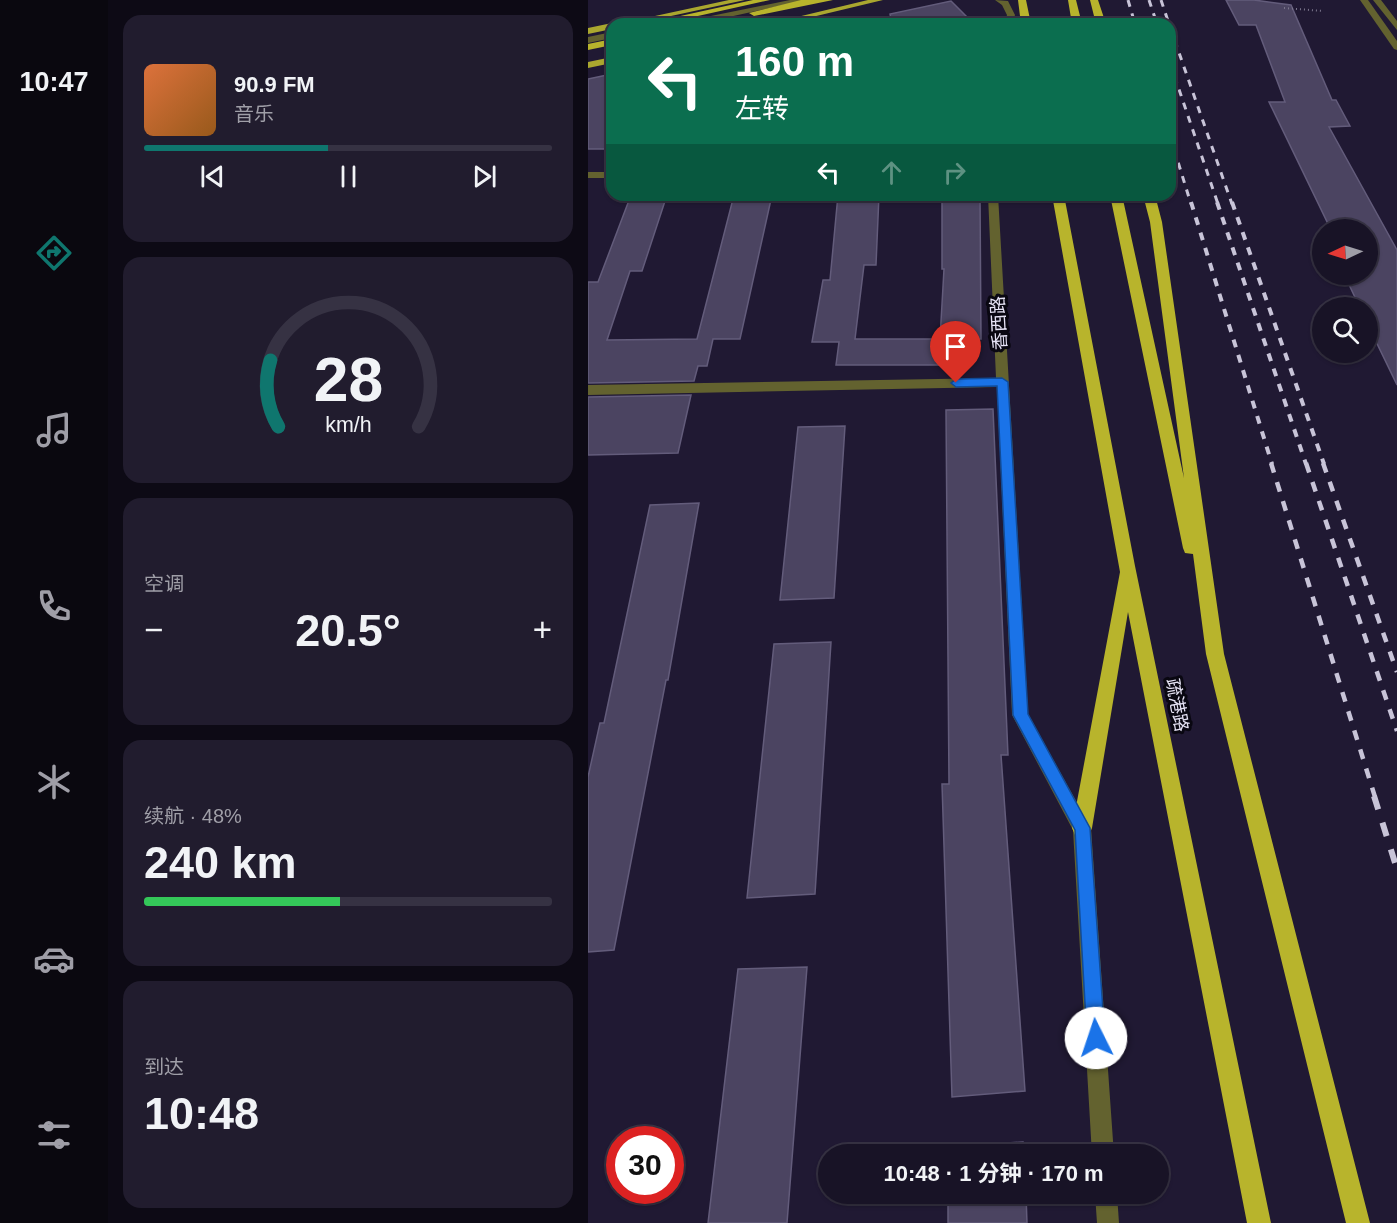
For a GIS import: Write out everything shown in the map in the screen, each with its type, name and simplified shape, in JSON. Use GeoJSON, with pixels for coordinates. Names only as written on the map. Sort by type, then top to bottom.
{"type":"FeatureCollection","features":[{"type":"Feature","properties":{"kind":"highway"},"geometry":{"type":"LineString","coordinates":[[678,18],[766,0]]}},
{"type":"Feature","properties":{"kind":"highway"},"geometry":{"type":"LineString","coordinates":[[728,18],[813,0]]}},
{"type":"Feature","properties":{"kind":"highway"},"geometry":{"type":"LineString","coordinates":[[790,5],[829,0]]}},
{"type":"Feature","properties":{"kind":"highway"},"geometry":{"type":"LineString","coordinates":[[1022,0],[1025,18]]}},
{"type":"Feature","properties":{"kind":"highway"},"geometry":{"type":"LineString","coordinates":[[1072,0],[1076,18]]}},
{"type":"Feature","properties":{"kind":"highway"},"geometry":{"type":"LineString","coordinates":[[1094,0],[1099,18]]}},
{"type":"Feature","properties":{"kind":"highway"},"geometry":{"type":"LineString","coordinates":[[588,42],[606,38]]}},
{"type":"Feature","properties":{"kind":"highway","name":"疏港路"},"geometry":{"type":"LineString","coordinates":[[1059,201],[1127,566],[1259,1223]]}},
{"type":"Feature","properties":{"kind":"highway"},"geometry":{"type":"LineString","coordinates":[[1117,201],[1166,437],[1215,654],[1358,1223]]}},
{"type":"Feature","properties":{"kind":"highway"},"geometry":{"type":"LineString","coordinates":[[1151,201],[1156,222],[1215,654]]}},
{"type":"Feature","properties":{"kind":"highway"},"geometry":{"type":"LineString","coordinates":[[1082,828],[1127,566]]}},
{"type":"Feature","properties":{"kind":"main road"},"geometry":{"type":"LineString","coordinates":[[652,18],[741,0]]}},
{"type":"Feature","properties":{"kind":"main road"},"geometry":{"type":"LineString","coordinates":[[799,18],[879,0]]}},
{"type":"Feature","properties":{"kind":"main road"},"geometry":{"type":"LineString","coordinates":[[588,31],[606,27]]}},
{"type":"Feature","properties":{"kind":"main road"},"geometry":{"type":"LineString","coordinates":[[588,65],[606,61]]}},
{"type":"Feature","properties":{"kind":"street"},"geometry":{"type":"LineString","coordinates":[[692,18],[778,0]]}},
{"type":"Feature","properties":{"kind":"street"},"geometry":{"type":"LineString","coordinates":[[714,18],[802,0]]}},
{"type":"Feature","properties":{"kind":"street"},"geometry":{"type":"LineString","coordinates":[[999,0],[1005,3],[1011,15],[1010,18]]}},
{"type":"Feature","properties":{"kind":"street"},"geometry":{"type":"LineString","coordinates":[[1356,0],[1366,3],[1397,47]]}},
{"type":"Feature","properties":{"kind":"street"},"geometry":{"type":"LineString","coordinates":[[1377,0],[1397,27]]}},
{"type":"Feature","properties":{"kind":"street"},"geometry":{"type":"LineString","coordinates":[[588,175],[606,175]]}},
{"type":"Feature","properties":{"kind":"street","name":"香西路"},"geometry":{"type":"LineString","coordinates":[[993,201],[1020,715],[1082,828],[1102,1144]]}},
{"type":"Feature","properties":{"kind":"street"},"geometry":{"type":"LineString","coordinates":[[588,390],[1002,382]]}},
{"type":"Feature","properties":{"kind":"street"},"geometry":{"type":"LineString","coordinates":[[1107,1204],[1108,1223]]}},
{"type":"Feature","properties":{"kind":"path"},"geometry":{"type":"LineString","coordinates":[[1284,8],[1323,11]]}},
{"type":"Feature","properties":{"kind":"building"},"geometry":{"type":"Polygon","coordinates":[[[1226,0],[1254,0],[1291,5],[1332,100],[1336,100],[1350,126],[1329,127],[1397,250],[1397,385],[1378,346],[1378,297],[1355,297],[1349,285],[1378,285],[1378,219],[1326,219],[1269,102],[1285,102],[1256,25],[1239,25],[1226,0]]]}},
{"type":"Feature","properties":{"kind":"building"},"geometry":{"type":"Polygon","coordinates":[[[951,1],[968,18],[891,18],[890,14],[951,1]]]}},
{"type":"Feature","properties":{"kind":"building"},"geometry":{"type":"Polygon","coordinates":[[[606,75],[606,149],[588,149],[588,79],[606,75]]]}},
{"type":"Feature","properties":{"kind":"building"},"geometry":{"type":"Polygon","coordinates":[[[629,201],[665,201],[642,271],[630,271],[607,340],[697,339],[732,201],[771,201],[740,339],[713,339],[707,366],[698,366],[694,381],[588,383],[588,282],[598,282],[629,201]]]}},
{"type":"Feature","properties":{"kind":"building"},"geometry":{"type":"Polygon","coordinates":[[[837,201],[879,201],[876,265],[864,265],[855,339],[960,339],[959,365],[836,365],[839,342],[812,342],[823,280],[830,280],[837,201]]]}},
{"type":"Feature","properties":{"kind":"building"},"geometry":{"type":"Polygon","coordinates":[[[942,201],[980,201],[981,339],[940,339],[944,269],[942,269],[942,201]]]}},
{"type":"Feature","properties":{"kind":"building"},"geometry":{"type":"Polygon","coordinates":[[[691,395],[678,453],[588,455],[588,397],[691,395]]]}},
{"type":"Feature","properties":{"kind":"building"},"geometry":{"type":"Polygon","coordinates":[[[993,409],[1008,755],[1001,755],[1025,1091],[952,1097],[942,784],[949,784],[946,410],[993,409]]]}},
{"type":"Feature","properties":{"kind":"building"},"geometry":{"type":"Polygon","coordinates":[[[845,426],[834,598],[780,600],[798,427],[845,426]]]}},
{"type":"Feature","properties":{"kind":"building"},"geometry":{"type":"Polygon","coordinates":[[[699,503],[668,680],[666,680],[614,950],[588,952],[588,777],[600,723],[604,723],[650,505],[699,503]]]}},
{"type":"Feature","properties":{"kind":"building"},"geometry":{"type":"Polygon","coordinates":[[[831,642],[815,894],[747,898],[774,644],[831,642]]]}},
{"type":"Feature","properties":{"kind":"building"},"geometry":{"type":"Polygon","coordinates":[[[807,967],[787,1223],[708,1223],[738,969],[807,967]]]}},
{"type":"Feature","properties":{"kind":"building"},"geometry":{"type":"Polygon","coordinates":[[[1023,1142],[1023,1144],[993,1144],[1023,1142]]]}},
{"type":"Feature","properties":{"kind":"building"},"geometry":{"type":"Polygon","coordinates":[[[948,1204],[1026,1204],[1027,1223],[948,1223],[948,1204]]]}},
{"type":"Feature","properties":{"kind":"railway"},"geometry":{"type":"LineString","coordinates":[[1128,0],[1133,18]]}},
{"type":"Feature","properties":{"kind":"railway"},"geometry":{"type":"LineString","coordinates":[[1149,0],[1155,18]]}},
{"type":"Feature","properties":{"kind":"railway"},"geometry":{"type":"LineString","coordinates":[[1161,0],[1167,18]]}},
{"type":"Feature","properties":{"kind":"railway"},"geometry":{"type":"LineString","coordinates":[[1176,44],[1232,204]]}},
{"type":"Feature","properties":{"kind":"railway"},"geometry":{"type":"LineString","coordinates":[[1176,81],[1218,204]]}},
{"type":"Feature","properties":{"kind":"railway"},"geometry":{"type":"LineString","coordinates":[[1176,155],[1191,204]]}},
{"type":"Feature","properties":{"kind":"railway"},"geometry":{"type":"LineString","coordinates":[[1191,202],[1272,464]]}},
{"type":"Feature","properties":{"kind":"railway"},"geometry":{"type":"LineString","coordinates":[[1217,202],[1306,464]]}},
{"type":"Feature","properties":{"kind":"railway"},"geometry":{"type":"LineString","coordinates":[[1232,202],[1324,464]]}},
{"type":"Feature","properties":{"kind":"railway"},"geometry":{"type":"LineString","coordinates":[[1271,463],[1375,797]]}},
{"type":"Feature","properties":{"kind":"railway"},"geometry":{"type":"LineString","coordinates":[[1306,463],[1397,731]]}},
{"type":"Feature","properties":{"kind":"railway"},"geometry":{"type":"LineString","coordinates":[[1323,463],[1397,672]]}},
{"type":"Feature","properties":{"kind":"railway"},"geometry":{"type":"LineString","coordinates":[[1374,796],[1397,869]]}},
{"type":"Feature","properties":{"kind":"route"},"geometry":{"type":"LineString","coordinates":[[956,383],[1002,382],[1020,715],[1082,828],[1096,1038]]}}]}
